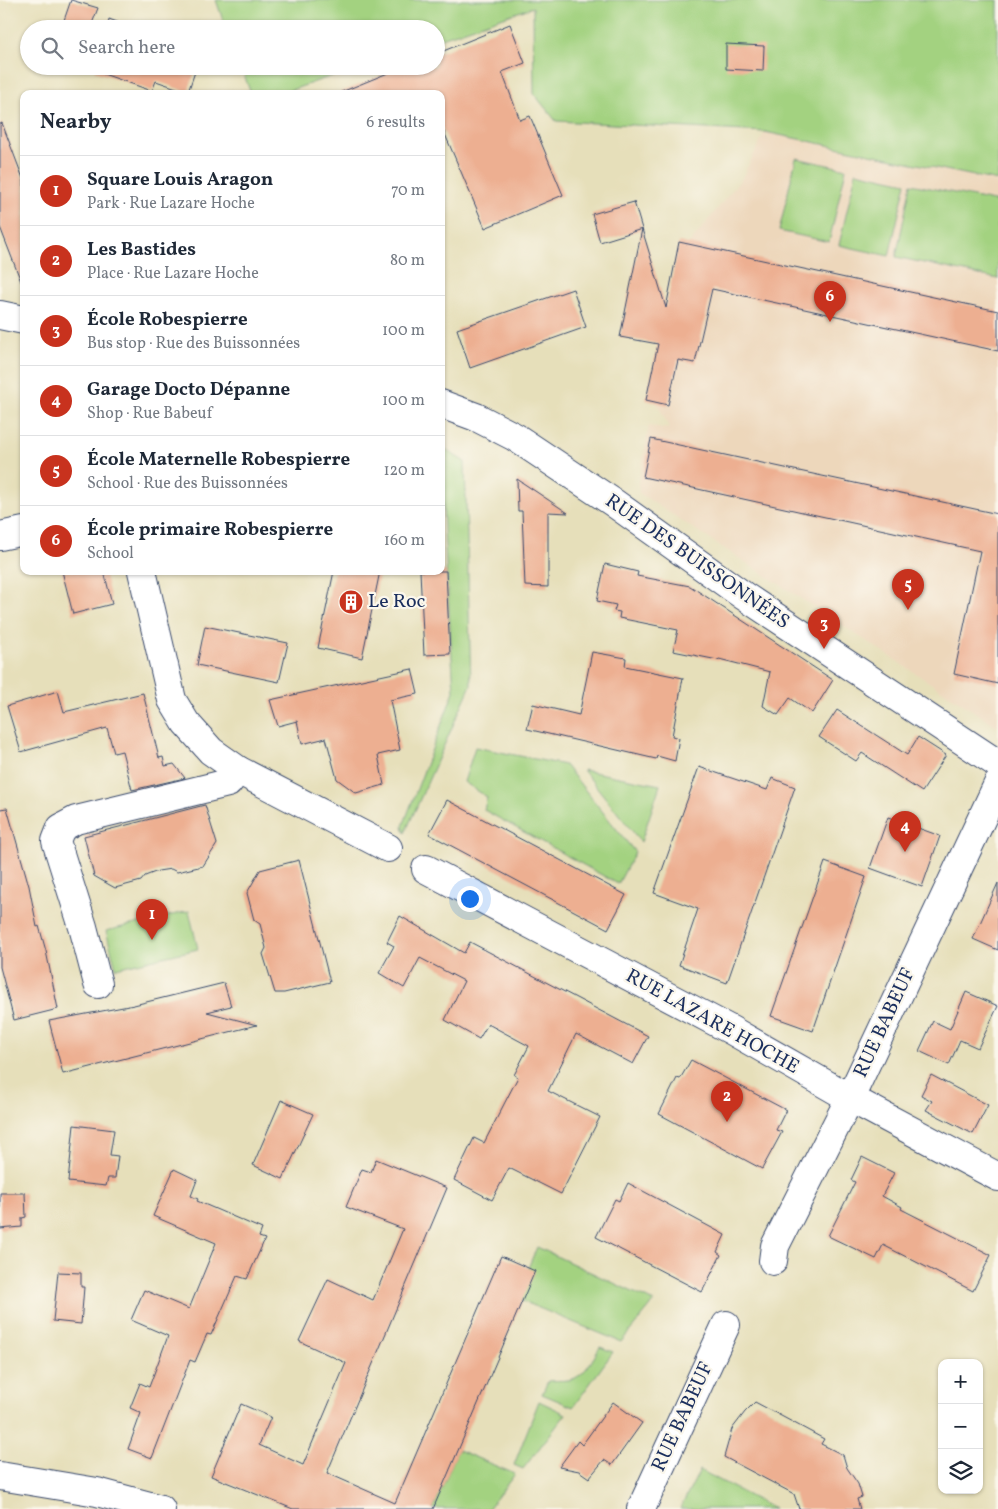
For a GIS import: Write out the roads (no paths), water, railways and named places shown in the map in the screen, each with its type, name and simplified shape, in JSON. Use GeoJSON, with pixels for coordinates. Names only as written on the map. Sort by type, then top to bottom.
{"type":"FeatureCollection","features":[{"type":"Feature","properties":{"kind":"street"},"geometry":{"type":"LineString","coordinates":[[0,315],[20,319]]}},
{"type":"Feature","properties":{"kind":"street","name":"RUE DES BUISSONNÉES"},"geometry":{"type":"LineString","coordinates":[[445,405],[476,417],[515,437],[614,503],[744,596],[998,764]]}},
{"type":"Feature","properties":{"kind":"street"},"geometry":{"type":"LineString","coordinates":[[0,536],[20,532]]}},
{"type":"Feature","properties":{"kind":"street"},"geometry":{"type":"LineString","coordinates":[[143,575],[172,700],[186,723],[211,751],[238,770],[388,848]]}},
{"type":"Feature","properties":{"kind":"street"},"geometry":{"type":"LineString","coordinates":[[98,984],[83,927],[56,841],[61,828],[76,820],[228,783],[238,770]]}},
{"type":"Feature","properties":{"kind":"street","name":"RUE BABEUF"},"geometry":{"type":"LineString","coordinates":[[773,1261],[775,1246],[850,1098],[998,784]]}},
{"type":"Feature","properties":{"kind":"street","name":"RUE LAZARE HOCHE"},"geometry":{"type":"LineString","coordinates":[[426,869],[731,1030],[850,1098],[998,1177]]}},
{"type":"Feature","properties":{"kind":"street","name":"RUE BABEUF"},"geometry":{"type":"LineString","coordinates":[[641,1509],[726,1325]]}},
{"type":"Feature","properties":{"kind":"street"},"geometry":{"type":"LineString","coordinates":[[0,1476],[97,1492],[161,1509]]}},
{"type":"Feature","properties":{"kind":"place","name":"École primaire Robespierre"},"geometry":{"type":"Point","coordinates":[830,322]}},
{"type":"Feature","properties":{"kind":"place","name":"Le Roc"},"geometry":{"type":"Point","coordinates":[351,602]}},
{"type":"Feature","properties":{"kind":"place","name":"École Maternelle Robespierre"},"geometry":{"type":"Point","coordinates":[908,610]}},
{"type":"Feature","properties":{"kind":"place","name":"École Robespierre"},"geometry":{"type":"Point","coordinates":[824,649]}},
{"type":"Feature","properties":{"kind":"place","name":"Garage Docto Dépanne"},"geometry":{"type":"Point","coordinates":[905,852]}},
{"type":"Feature","properties":{"kind":"place","name":"Square Louis Aragon"},"geometry":{"type":"Point","coordinates":[152,940]}},
{"type":"Feature","properties":{"kind":"place","name":"Les Bastides"},"geometry":{"type":"Point","coordinates":[727,1122]}}]}
